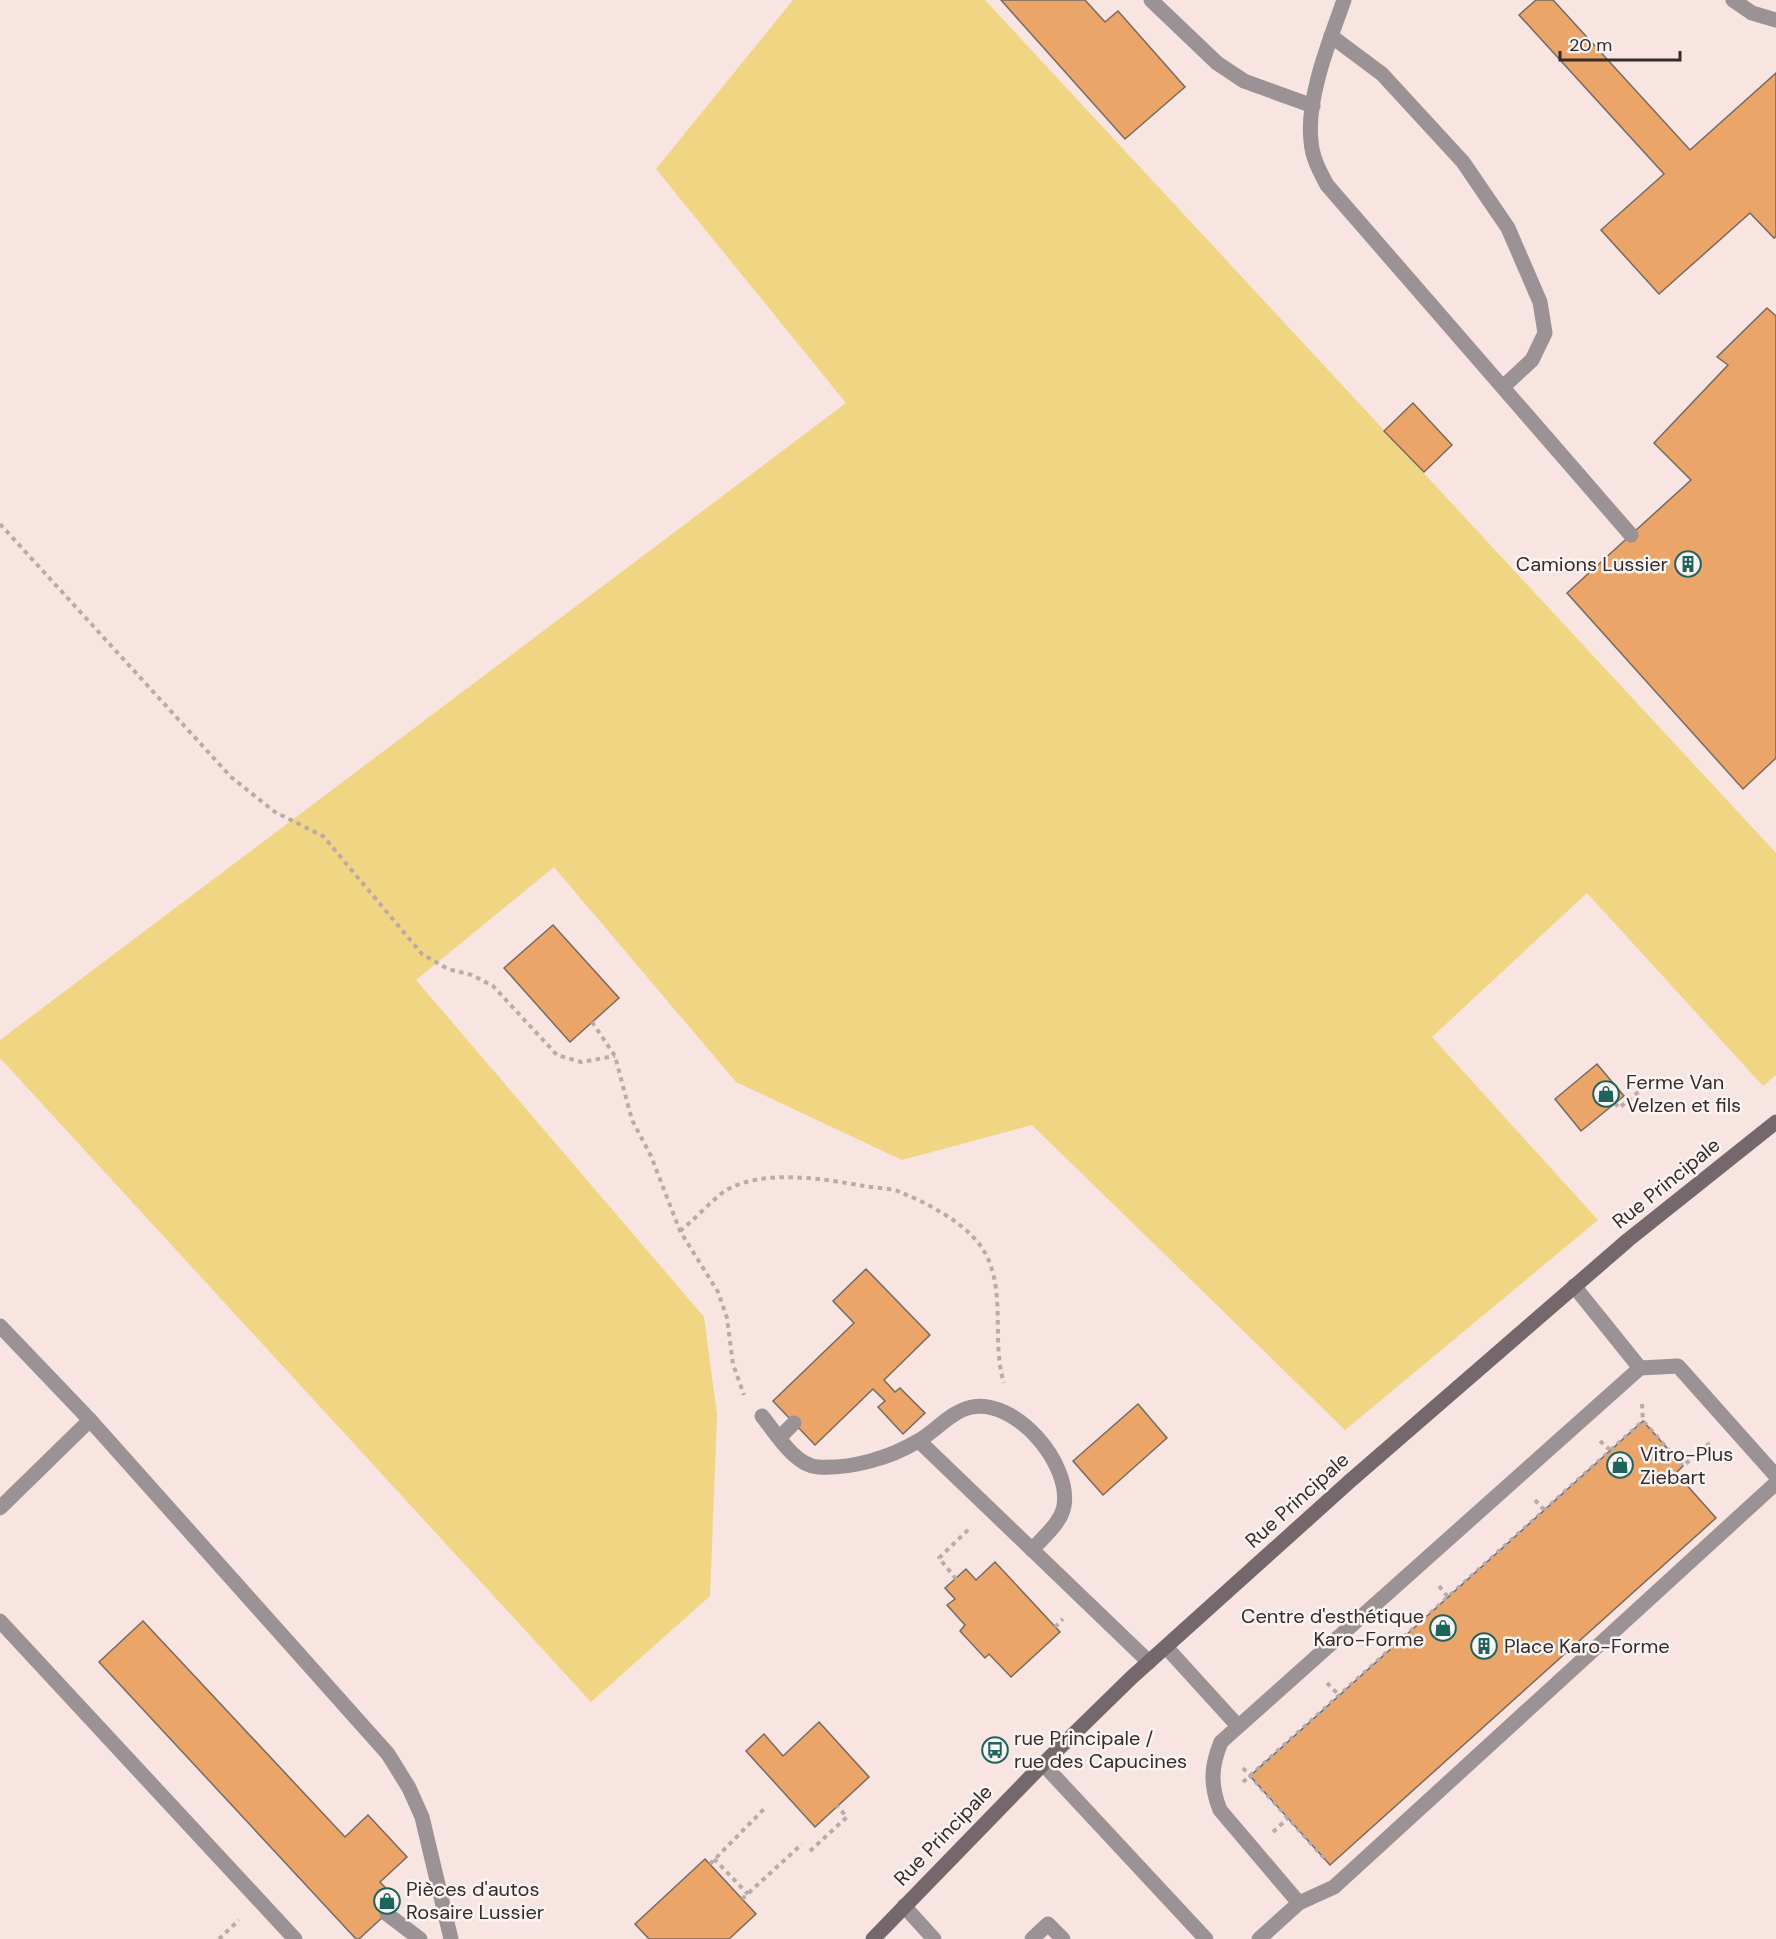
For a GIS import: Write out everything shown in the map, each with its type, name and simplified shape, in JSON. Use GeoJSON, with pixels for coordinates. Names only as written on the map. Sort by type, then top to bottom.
{"type":"FeatureCollection","features":[{"type":"Feature","properties":{"kind":"main road","name":"Rue Principale"},"geometry":{"type":"LineString","coordinates":[[873,1939],[1043,1764],[1149,1662],[1350,1480],[1574,1287],[1776,1122]]}},
{"type":"Feature","properties":{"kind":"street"},"geometry":{"type":"LineString","coordinates":[[1151,0],[1217,63],[1244,81],[1314,106]]}},
{"type":"Feature","properties":{"kind":"street"},"geometry":{"type":"LineString","coordinates":[[1344,0],[1322,58],[1310,140],[1315,163],[1327,185],[1631,535]]}},
{"type":"Feature","properties":{"kind":"street"},"geometry":{"type":"LineString","coordinates":[[1733,0],[1752,12],[1776,20]]}},
{"type":"Feature","properties":{"kind":"street"},"geometry":{"type":"LineString","coordinates":[[1331,36],[1382,74],[1463,162],[1508,228],[1540,302],[1545,333],[1532,360],[1503,387]]}},
{"type":"Feature","properties":{"kind":"street"},"geometry":{"type":"LineString","coordinates":[[1574,1287],[1641,1368]]}},
{"type":"Feature","properties":{"kind":"street"},"geometry":{"type":"LineString","coordinates":[[0,1326],[90,1420],[388,1754],[409,1788],[422,1818],[451,1939]]}},
{"type":"Feature","properties":{"kind":"street"},"geometry":{"type":"LineString","coordinates":[[1299,1903],[1235,1831],[1220,1809],[1214,1794],[1211,1774],[1215,1758],[1221,1742],[1237,1725],[1641,1368],[1678,1366],[1776,1476]]}},
{"type":"Feature","properties":{"kind":"street"},"geometry":{"type":"LineString","coordinates":[[762,1416],[798,1458],[806,1465],[817,1467],[858,1463],[886,1457],[919,1441],[958,1412],[970,1407],[1000,1409],[1015,1418],[1041,1442],[1058,1470],[1065,1488],[1064,1508],[1055,1524],[1032,1550]]}},
{"type":"Feature","properties":{"kind":"street"},"geometry":{"type":"LineString","coordinates":[[0,1508],[90,1420]]}},
{"type":"Feature","properties":{"kind":"street"},"geometry":{"type":"LineString","coordinates":[[780,1437],[794,1423]]}},
{"type":"Feature","properties":{"kind":"street"},"geometry":{"type":"LineString","coordinates":[[919,1441],[1149,1662]]}},
{"type":"Feature","properties":{"kind":"street"},"geometry":{"type":"LineString","coordinates":[[1259,1939],[1299,1903],[1334,1887],[1776,1483]]}},
{"type":"Feature","properties":{"kind":"street"},"geometry":{"type":"LineString","coordinates":[[0,1621],[294,1939]]}},
{"type":"Feature","properties":{"kind":"street"},"geometry":{"type":"LineString","coordinates":[[1166,1647],[1237,1725]]}},
{"type":"Feature","properties":{"kind":"street"},"geometry":{"type":"LineString","coordinates":[[1043,1764],[1206,1939]]}},
{"type":"Feature","properties":{"kind":"street"},"geometry":{"type":"LineString","coordinates":[[904,1906],[934,1939]]}},
{"type":"Feature","properties":{"kind":"street"},"geometry":{"type":"LineString","coordinates":[[387,1914],[420,1939]]}},
{"type":"Feature","properties":{"kind":"street"},"geometry":{"type":"LineString","coordinates":[[1032,1939],[1048,1924],[1063,1939]]}},
{"type":"Feature","properties":{"kind":"path"},"geometry":{"type":"LineString","coordinates":[[0,524],[231,777],[276,812],[323,836],[422,954],[448,969],[472,975],[493,986],[557,1054],[581,1062],[615,1056]]}},
{"type":"Feature","properties":{"kind":"path"},"geometry":{"type":"LineString","coordinates":[[592,1022],[615,1056],[632,1120],[651,1156],[680,1231],[718,1293],[727,1318],[728,1344],[738,1382],[746,1400],[762,1416]]}},
{"type":"Feature","properties":{"kind":"path"},"geometry":{"type":"LineString","coordinates":[[1615,1103],[1618,1108],[1648,1084]]}},
{"type":"Feature","properties":{"kind":"path"},"geometry":{"type":"LineString","coordinates":[[680,1231],[725,1191],[756,1180],[809,1177],[898,1191],[930,1207],[962,1228],[980,1245],[993,1270],[998,1307],[998,1362],[1015,1418]]}},
{"type":"Feature","properties":{"kind":"path"},"geometry":{"type":"LineString","coordinates":[[1330,1865],[1250,1776],[1643,1421],[1683,1466]]}},
{"type":"Feature","properties":{"kind":"path"},"geometry":{"type":"LineString","coordinates":[[956,1579],[939,1558],[989,1509]]}},
{"type":"Feature","properties":{"kind":"path"},"geometry":{"type":"LineString","coordinates":[[810,1851],[848,1817],[837,1806]]}},
{"type":"Feature","properties":{"kind":"path"},"geometry":{"type":"LineString","coordinates":[[710,1864],[765,1808]]}},
{"type":"Feature","properties":{"kind":"path"},"geometry":{"type":"LineString","coordinates":[[742,1899],[802,1844]]}},
{"type":"Feature","properties":{"kind":"path"},"geometry":{"type":"LineString","coordinates":[[714,1859],[748,1894]]}},
{"type":"Feature","properties":{"kind":"shaded area"},"geometry":{"type":"Polygon","coordinates":[[[793,0],[985,0],[1776,853],[1776,1075],[1763,1086],[1587,893],[1432,1037],[1598,1220],[1345,1430],[1032,1125],[902,1160],[736,1082],[554,867],[416,980],[704,1317],[717,1415],[710,1596],[591,1702],[0,1058],[0,1040],[846,403],[656,169],[793,0]]]}},
{"type":"Feature","properties":{"kind":"building"},"geometry":{"type":"Polygon","coordinates":[[[1001,0],[1085,0],[1105,22],[1118,11],[1185,87],[1125,139],[1001,0]]]}},
{"type":"Feature","properties":{"kind":"building"},"geometry":{"type":"Polygon","coordinates":[[[1536,0],[1553,0],[1690,150],[1776,73],[1776,237],[1774,238],[1750,213],[1659,294],[1601,230],[1664,174],[1519,15],[1536,0]]]}},
{"type":"Feature","properties":{"kind":"building","name":"Camions Lussier"},"geometry":{"type":"Polygon","coordinates":[[[1767,308],[1776,316],[1776,758],[1743,789],[1567,593],[1691,480],[1654,443],[1728,365],[1717,357],[1767,308]]]}},
{"type":"Feature","properties":{"kind":"building"},"geometry":{"type":"Polygon","coordinates":[[[1413,403],[1452,445],[1424,472],[1384,431],[1413,403]]]}},
{"type":"Feature","properties":{"kind":"building"},"geometry":{"type":"Polygon","coordinates":[[[553,925],[619,998],[570,1042],[504,968],[553,925]]]}},
{"type":"Feature","properties":{"kind":"building"},"geometry":{"type":"Polygon","coordinates":[[[1597,1064],[1624,1096],[1581,1131],[1555,1099],[1597,1064]]]}},
{"type":"Feature","properties":{"kind":"building"},"geometry":{"type":"Polygon","coordinates":[[[866,1269],[930,1335],[884,1380],[895,1392],[900,1388],[925,1413],[903,1434],[878,1407],[885,1401],[873,1389],[815,1445],[773,1401],[854,1323],[833,1301],[866,1269]]]}},
{"type":"Feature","properties":{"kind":"building"},"geometry":{"type":"Polygon","coordinates":[[[1138,1404],[1167,1438],[1103,1495],[1073,1461],[1138,1404]]]}},
{"type":"Feature","properties":{"kind":"building","name":"Place Karo-Forme"},"geometry":{"type":"Polygon","coordinates":[[[1643,1421],[1683,1466],[1676,1473],[1716,1518],[1330,1865],[1250,1776],[1643,1421]]]}},
{"type":"Feature","properties":{"kind":"building"},"geometry":{"type":"Polygon","coordinates":[[[995,1562],[1060,1632],[1011,1677],[989,1654],[985,1658],[960,1631],[965,1625],[947,1605],[955,1599],[945,1588],[966,1569],[976,1580],[995,1562]]]}},
{"type":"Feature","properties":{"kind":"building"},"geometry":{"type":"Polygon","coordinates":[[[143,1621],[345,1837],[368,1815],[407,1857],[380,1882],[399,1902],[359,1939],[356,1939],[99,1662],[143,1621]]]}},
{"type":"Feature","properties":{"kind":"building"},"geometry":{"type":"Polygon","coordinates":[[[819,1722],[869,1777],[815,1827],[746,1751],[764,1734],[783,1756],[819,1722]]]}},
{"type":"Feature","properties":{"kind":"building"},"geometry":{"type":"Polygon","coordinates":[[[705,1859],[756,1914],[729,1939],[649,1939],[635,1924],[705,1859]]]}},
{"type":"Feature","properties":{"kind":"place","name":"Camions Lussier"},"geometry":{"type":"Point","coordinates":[1688,564]}},
{"type":"Feature","properties":{"kind":"place","name":"Ferme Van Velzen et fils"},"geometry":{"type":"Point","coordinates":[1606,1094]}},
{"type":"Feature","properties":{"kind":"place","name":"Vitro-Plus Ziebart"},"geometry":{"type":"Point","coordinates":[1620,1465]}},
{"type":"Feature","properties":{"kind":"place","name":"Centre d'esthétique Karo-Forme"},"geometry":{"type":"Point","coordinates":[1443,1628]}},
{"type":"Feature","properties":{"kind":"place","name":"Place Karo-Forme"},"geometry":{"type":"Point","coordinates":[1484,1646]}},
{"type":"Feature","properties":{"kind":"place","name":"rue Principale / rue des Capucines"},"geometry":{"type":"Point","coordinates":[995,1750]}},
{"type":"Feature","properties":{"kind":"place","name":"Pièces d'autos Rosaire Lussier"},"geometry":{"type":"Point","coordinates":[387,1901]}}]}
